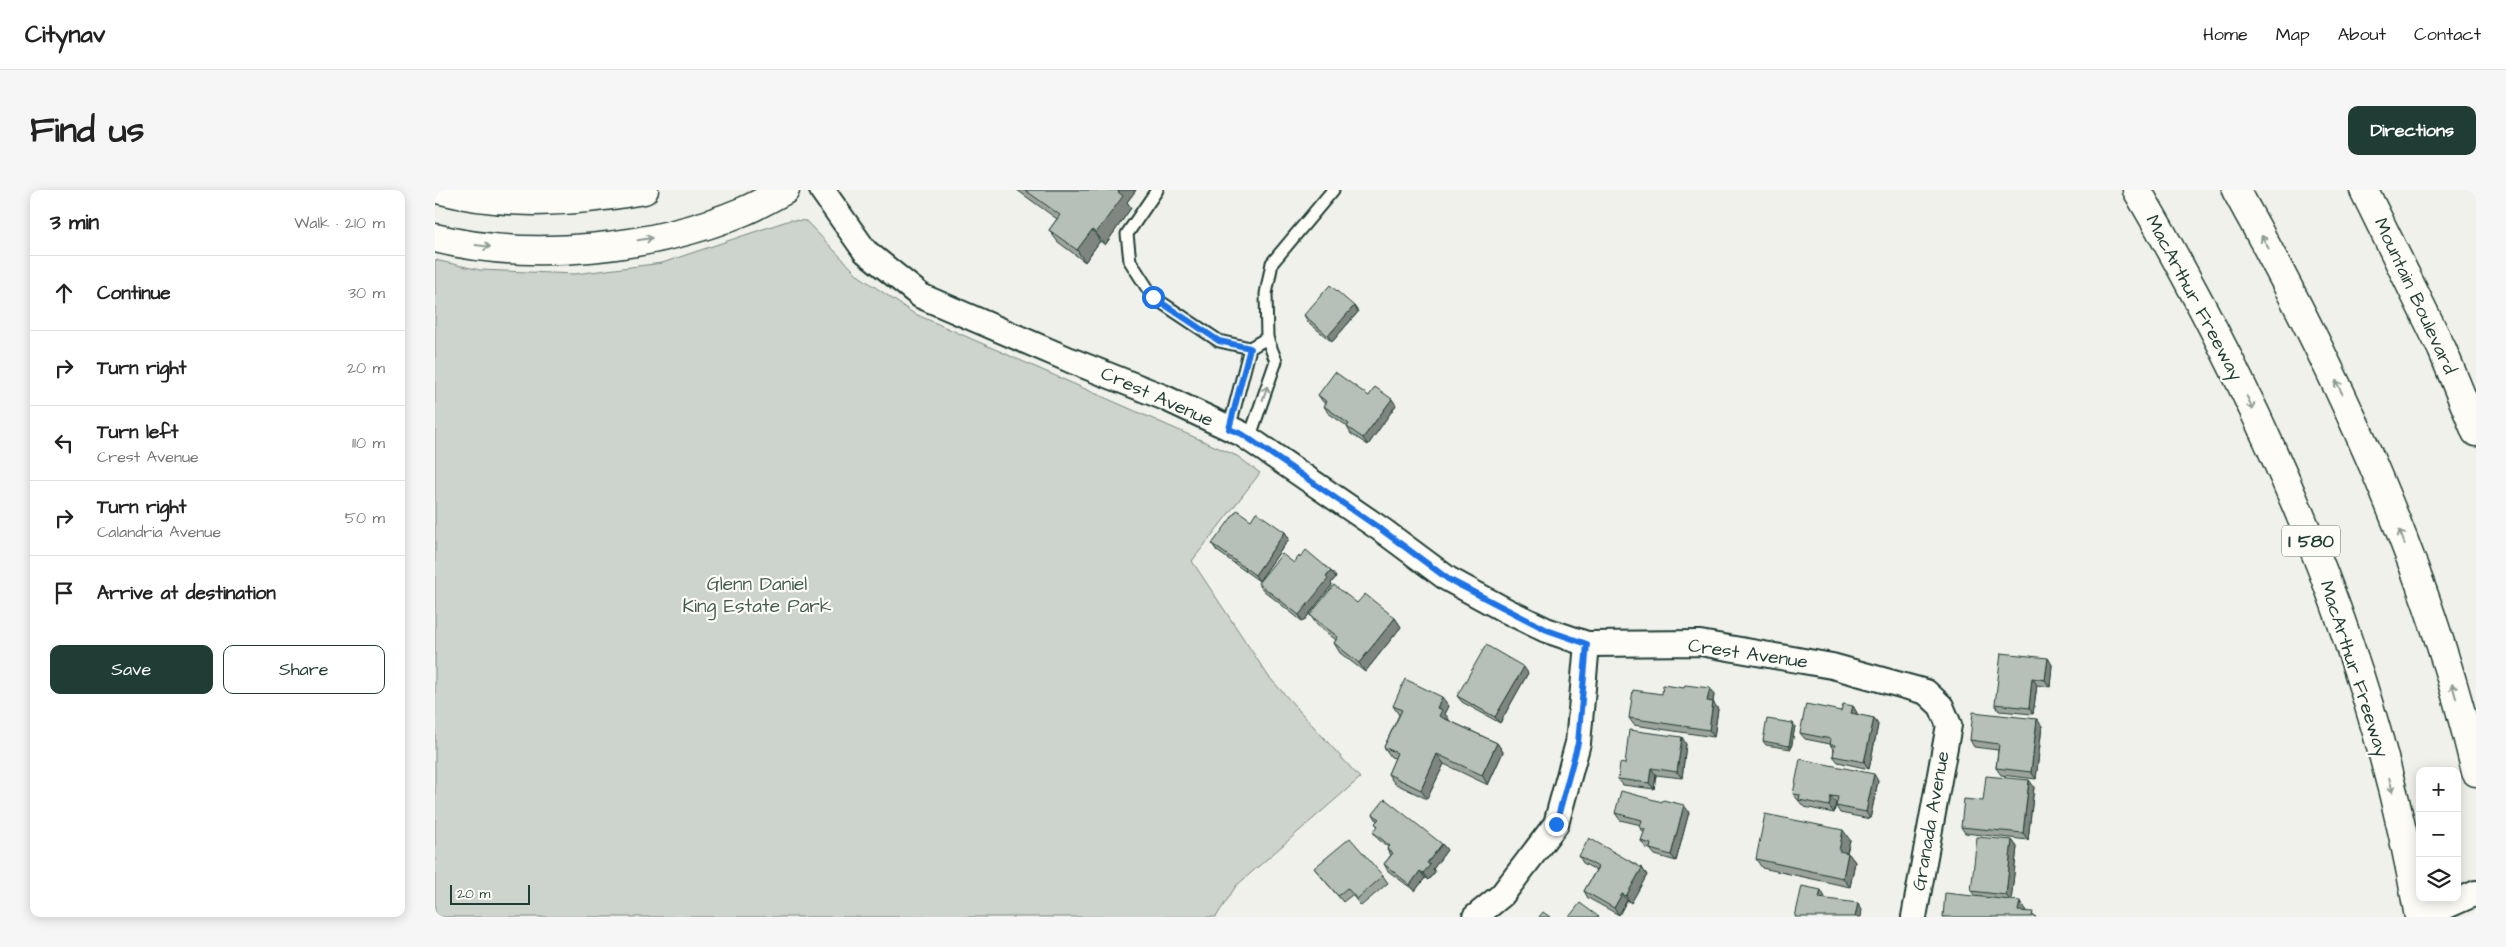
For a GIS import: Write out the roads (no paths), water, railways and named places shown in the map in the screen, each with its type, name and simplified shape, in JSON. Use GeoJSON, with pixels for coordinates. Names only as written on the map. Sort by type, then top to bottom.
{"type":"FeatureCollection","features":[{"type":"Feature","properties":{"kind":"main road"},"geometry":{"type":"LineString","coordinates":[[441,190],[462,195],[513,201],[561,201],[644,190]]}},
{"type":"Feature","properties":{"kind":"main road"},"geometry":{"type":"LineString","coordinates":[[435,238],[510,249],[564,250],[619,244],[680,232],[744,211],[785,190]]}},
{"type":"Feature","properties":{"kind":"main road","name":"MacArthur Freeway"},"geometry":{"type":"LineString","coordinates":[[2137,190],[2211,325],[2262,427],[2308,534],[2349,643],[2384,758],[2411,869],[2420,917]]}},
{"type":"Feature","properties":{"kind":"main road"},"geometry":{"type":"LineString","coordinates":[[2236,190],[2291,289],[2342,392],[2390,505],[2433,618],[2476,772]]}},
{"type":"Feature","properties":{"kind":"main road","name":"Mountain Boulevard"},"geometry":{"type":"LineString","coordinates":[[2364,190],[2441,349],[2476,432]]}},
{"type":"Feature","properties":{"kind":"street","name":"Crest Avenue"},"geometry":{"type":"LineString","coordinates":[[822,190],[832,207],[865,251],[921,296],[1163,397],[1239,434],[1382,530],[1448,579],[1547,630],[1587,644],[1700,644],[1832,666],[1926,692],[1941,706],[1949,725]]}},
{"type":"Feature","properties":{"kind":"street"},"geometry":{"type":"LineString","coordinates":[[1475,917],[1502,894],[1556,824],[1578,743],[1587,644]]}},
{"type":"Feature","properties":{"kind":"street","name":"Granada Avenue"},"geometry":{"type":"LineString","coordinates":[[1914,917],[1949,725]]}},
{"type":"Feature","properties":{"kind":"street"},"geometry":{"type":"LineString","coordinates":[[2420,917],[2476,894]]}},
{"type":"Feature","properties":{"kind":"lane"},"geometry":{"type":"LineString","coordinates":[[1157,190],[1127,234],[1130,260],[1153,297],[1219,341],[1250,348],[1267,338]]}},
{"type":"Feature","properties":{"kind":"lane"},"geometry":{"type":"LineString","coordinates":[[1239,434],[1276,361],[1267,338],[1266,294],[1272,264],[1333,190]]}},
{"type":"Feature","properties":{"kind":"lane"},"geometry":{"type":"LineString","coordinates":[[1239,434],[1250,348]]}},
{"type":"Feature","properties":{"kind":"park label","name":"Glenn Daniel King Estate Park"},"geometry":{"type":"Point","coordinates":[757,595]}}]}
